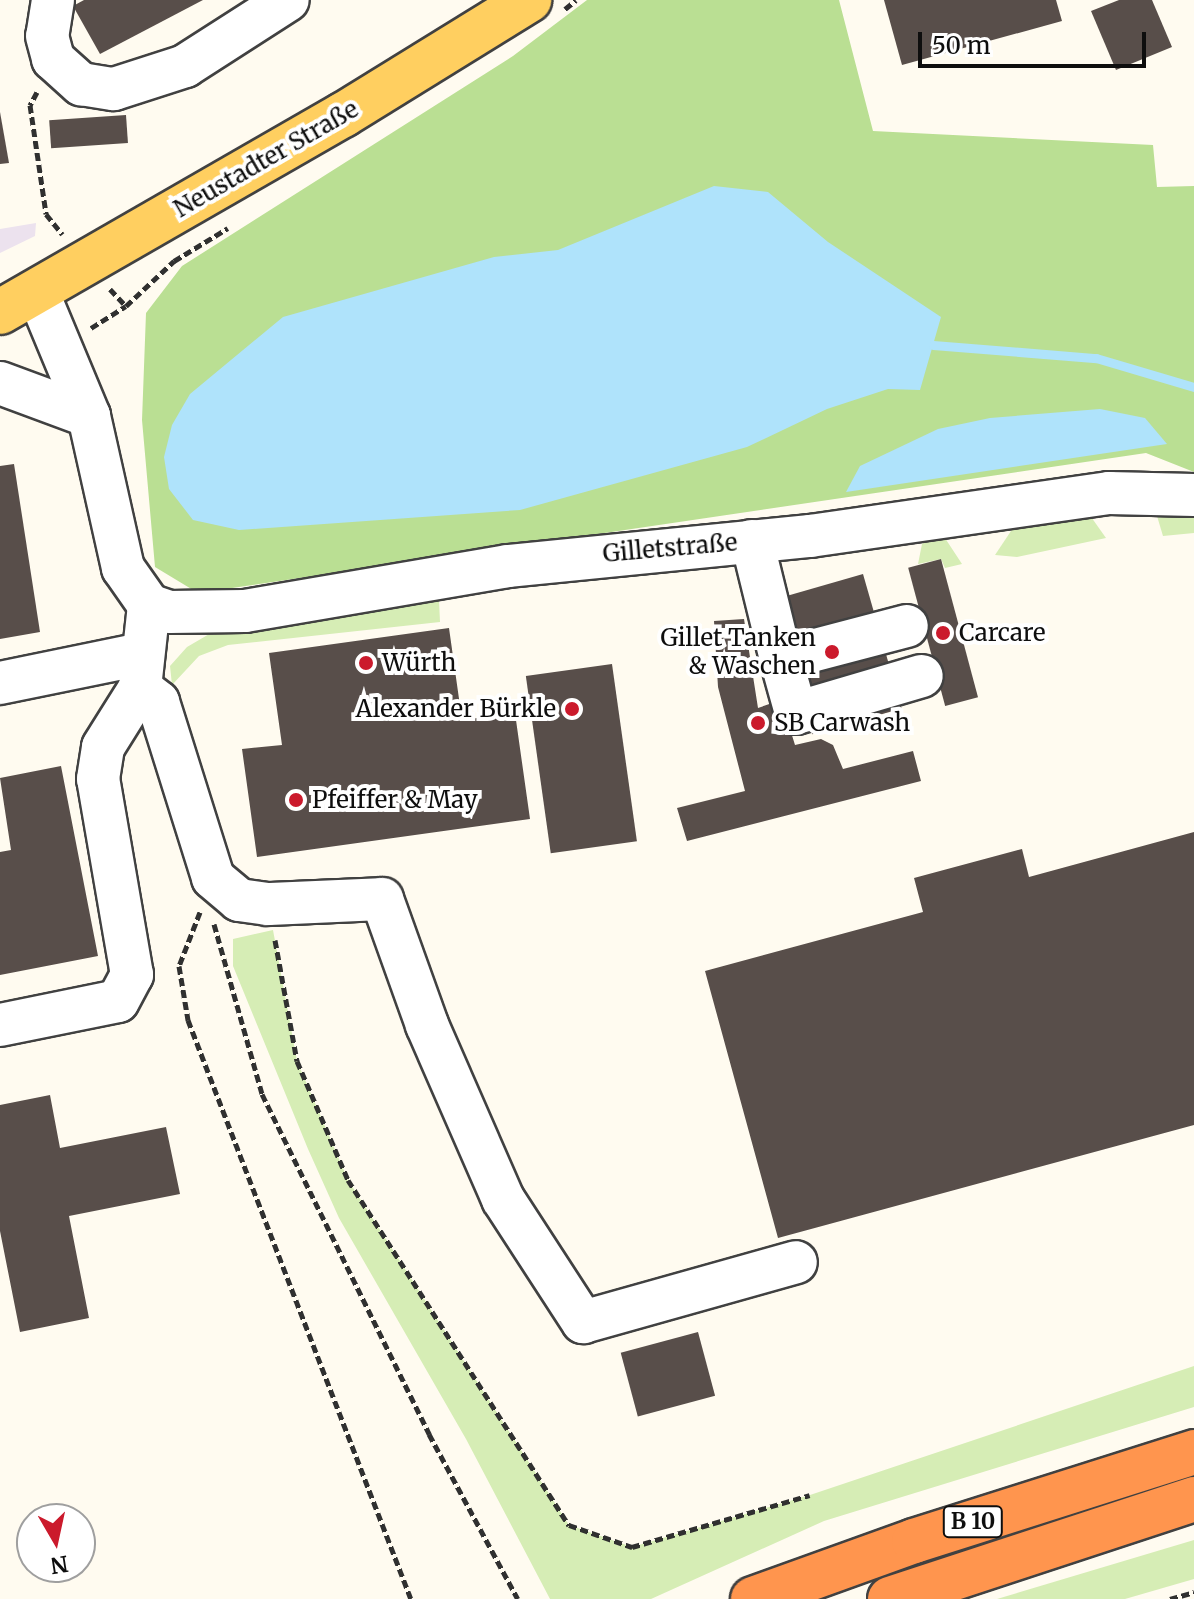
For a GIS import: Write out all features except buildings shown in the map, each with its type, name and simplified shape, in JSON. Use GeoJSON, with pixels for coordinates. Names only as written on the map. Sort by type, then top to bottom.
{"type":"FeatureCollection","features":[{"type":"Feature","properties":{"kind":"highway","name":"B 10"},"geometry":{"type":"LineString","coordinates":[[753,1599],[914,1541],[1194,1452]]}},
{"type":"Feature","properties":{"kind":"highway","name":"B 10"},"geometry":{"type":"LineString","coordinates":[[890,1599],[1194,1499]]}},
{"type":"Feature","properties":{"kind":"main road","name":"Neustadter Straße"},"geometry":{"type":"LineString","coordinates":[[18,301],[343,115],[541,10]]}},
{"type":"Feature","properties":{"kind":"street"},"geometry":{"type":"LineString","coordinates":[[53,0],[47,36],[53,59],[81,84],[114,89],[153,80],[224,44],[288,0]]}},
{"type":"Feature","properties":{"kind":"street"},"geometry":{"type":"LineString","coordinates":[[0,1025],[118,1001],[132,975],[98,779],[103,747],[140,671],[149,605],[123,568],[89,416],[62,344],[18,301]]}},
{"type":"Feature","properties":{"kind":"street"},"geometry":{"type":"LineString","coordinates":[[0,383],[89,416]]}},
{"type":"Feature","properties":{"kind":"street","name":"Gilletstraße"},"geometry":{"type":"LineString","coordinates":[[149,605],[183,615],[234,612],[508,566],[752,541],[1109,493],[1194,495]]}},
{"type":"Feature","properties":{"kind":"street"},"geometry":{"type":"LineString","coordinates":[[752,541],[796,713],[922,676]]}},
{"type":"Feature","properties":{"kind":"street"},"geometry":{"type":"LineString","coordinates":[[781,659],[907,626]]}},
{"type":"Feature","properties":{"kind":"street"},"geometry":{"type":"LineString","coordinates":[[0,683],[140,671]]}},
{"type":"Feature","properties":{"kind":"street"},"geometry":{"type":"LineString","coordinates":[[140,671],[158,702],[213,878],[239,900],[268,904],[382,899],[427,1025],[503,1199],[583,1322],[796,1262]]}},
{"type":"Feature","properties":{"kind":"path"},"geometry":{"type":"LineString","coordinates":[[541,10],[576,0]]}},
{"type":"Feature","properties":{"kind":"path"},"geometry":{"type":"LineString","coordinates":[[53,59],[30,105],[46,214],[85,263],[126,306]]}},
{"type":"Feature","properties":{"kind":"path"},"geometry":{"type":"LineString","coordinates":[[62,344],[126,306],[174,261],[240,220]]}},
{"type":"Feature","properties":{"kind":"path"},"geometry":{"type":"LineString","coordinates":[[213,878],[214,930],[262,1094],[518,1599]]}},
{"type":"Feature","properties":{"kind":"path"},"geometry":{"type":"LineString","coordinates":[[213,878],[179,966],[188,1020],[411,1599]]}},
{"type":"Feature","properties":{"kind":"path"},"geometry":{"type":"LineString","coordinates":[[268,904],[297,1061],[348,1180],[569,1525],[632,1547],[810,1495]]}},
{"type":"Feature","properties":{"kind":"path"},"geometry":{"type":"LineString","coordinates":[[1170,1599],[1194,1592]]}},
{"type":"Feature","properties":{"kind":"shaded area"},"geometry":{"type":"Polygon","coordinates":[[[36,223],[35,236],[0,253],[0,229],[36,223]]]}},
{"type":"Feature","properties":{"kind":"green space"},"geometry":{"type":"Polygon","coordinates":[[[587,0],[839,0],[873,131],[1153,145],[1157,187],[1194,186],[1194,472],[1146,453],[198,593],[155,567],[142,420],[146,313],[182,266],[513,56],[587,0]]]}},
{"type":"Feature","properties":{"kind":"green space"},"geometry":{"type":"Polygon","coordinates":[[[1154,506],[1194,509],[1194,533],[1163,536],[1154,506]]]}},
{"type":"Feature","properties":{"kind":"green space"},"geometry":{"type":"Polygon","coordinates":[[[1089,514],[1106,538],[1017,557],[995,555],[1015,525],[1089,514]]]}},
{"type":"Feature","properties":{"kind":"green space"},"geometry":{"type":"Polygon","coordinates":[[[936,535],[943,535],[962,564],[945,568],[941,559],[918,564],[922,544],[936,535]]]}},
{"type":"Feature","properties":{"kind":"green space"},"geometry":{"type":"Polygon","coordinates":[[[439,600],[440,622],[228,645],[199,656],[172,685],[170,666],[187,647],[211,633],[439,600]]]}},
{"type":"Feature","properties":{"kind":"green space"},"geometry":{"type":"Polygon","coordinates":[[[273,930],[297,1061],[348,1180],[569,1525],[632,1547],[810,1495],[1194,1366],[1194,1407],[824,1521],[651,1599],[550,1599],[466,1439],[339,1218],[308,1149],[233,966],[233,939],[273,930]]]}},
{"type":"Feature","properties":{"kind":"green space"},"geometry":{"type":"Polygon","coordinates":[[[1194,1540],[1194,1579],[1125,1599],[997,1599],[1194,1540]]]}},
{"type":"Feature","properties":{"kind":"water"},"geometry":{"type":"Polygon","coordinates":[[[714,186],[768,192],[828,242],[941,317],[920,390],[888,389],[827,409],[747,447],[520,510],[239,530],[193,520],[169,489],[164,457],[172,425],[190,394],[283,317],[494,257],[558,250],[714,186]]]}},
{"type":"Feature","properties":{"kind":"water"},"geometry":{"type":"Polygon","coordinates":[[[1100,409],[1145,418],[1167,444],[846,492],[860,466],[938,429],[990,418],[1100,409]]]}},
{"type":"Feature","properties":{"kind":"waterway"},"geometry":{"type":"LineString","coordinates":[[933,345],[1096,358],[1194,387]]}},
{"type":"Feature","properties":{"kind":"place","name":"Carcare"},"geometry":{"type":"Point","coordinates":[943,633]}},
{"type":"Feature","properties":{"kind":"place","name":"Gillet Tanken & Waschen"},"geometry":{"type":"Point","coordinates":[832,652]}},
{"type":"Feature","properties":{"kind":"place","name":"Würth"},"geometry":{"type":"Point","coordinates":[366,663]}},
{"type":"Feature","properties":{"kind":"place","name":"Alexander Bürkle"},"geometry":{"type":"Point","coordinates":[572,709]}},
{"type":"Feature","properties":{"kind":"place","name":"SB Carwash"},"geometry":{"type":"Point","coordinates":[758,723]}},
{"type":"Feature","properties":{"kind":"place","name":"Pfeiffer & May"},"geometry":{"type":"Point","coordinates":[296,800]}}]}
